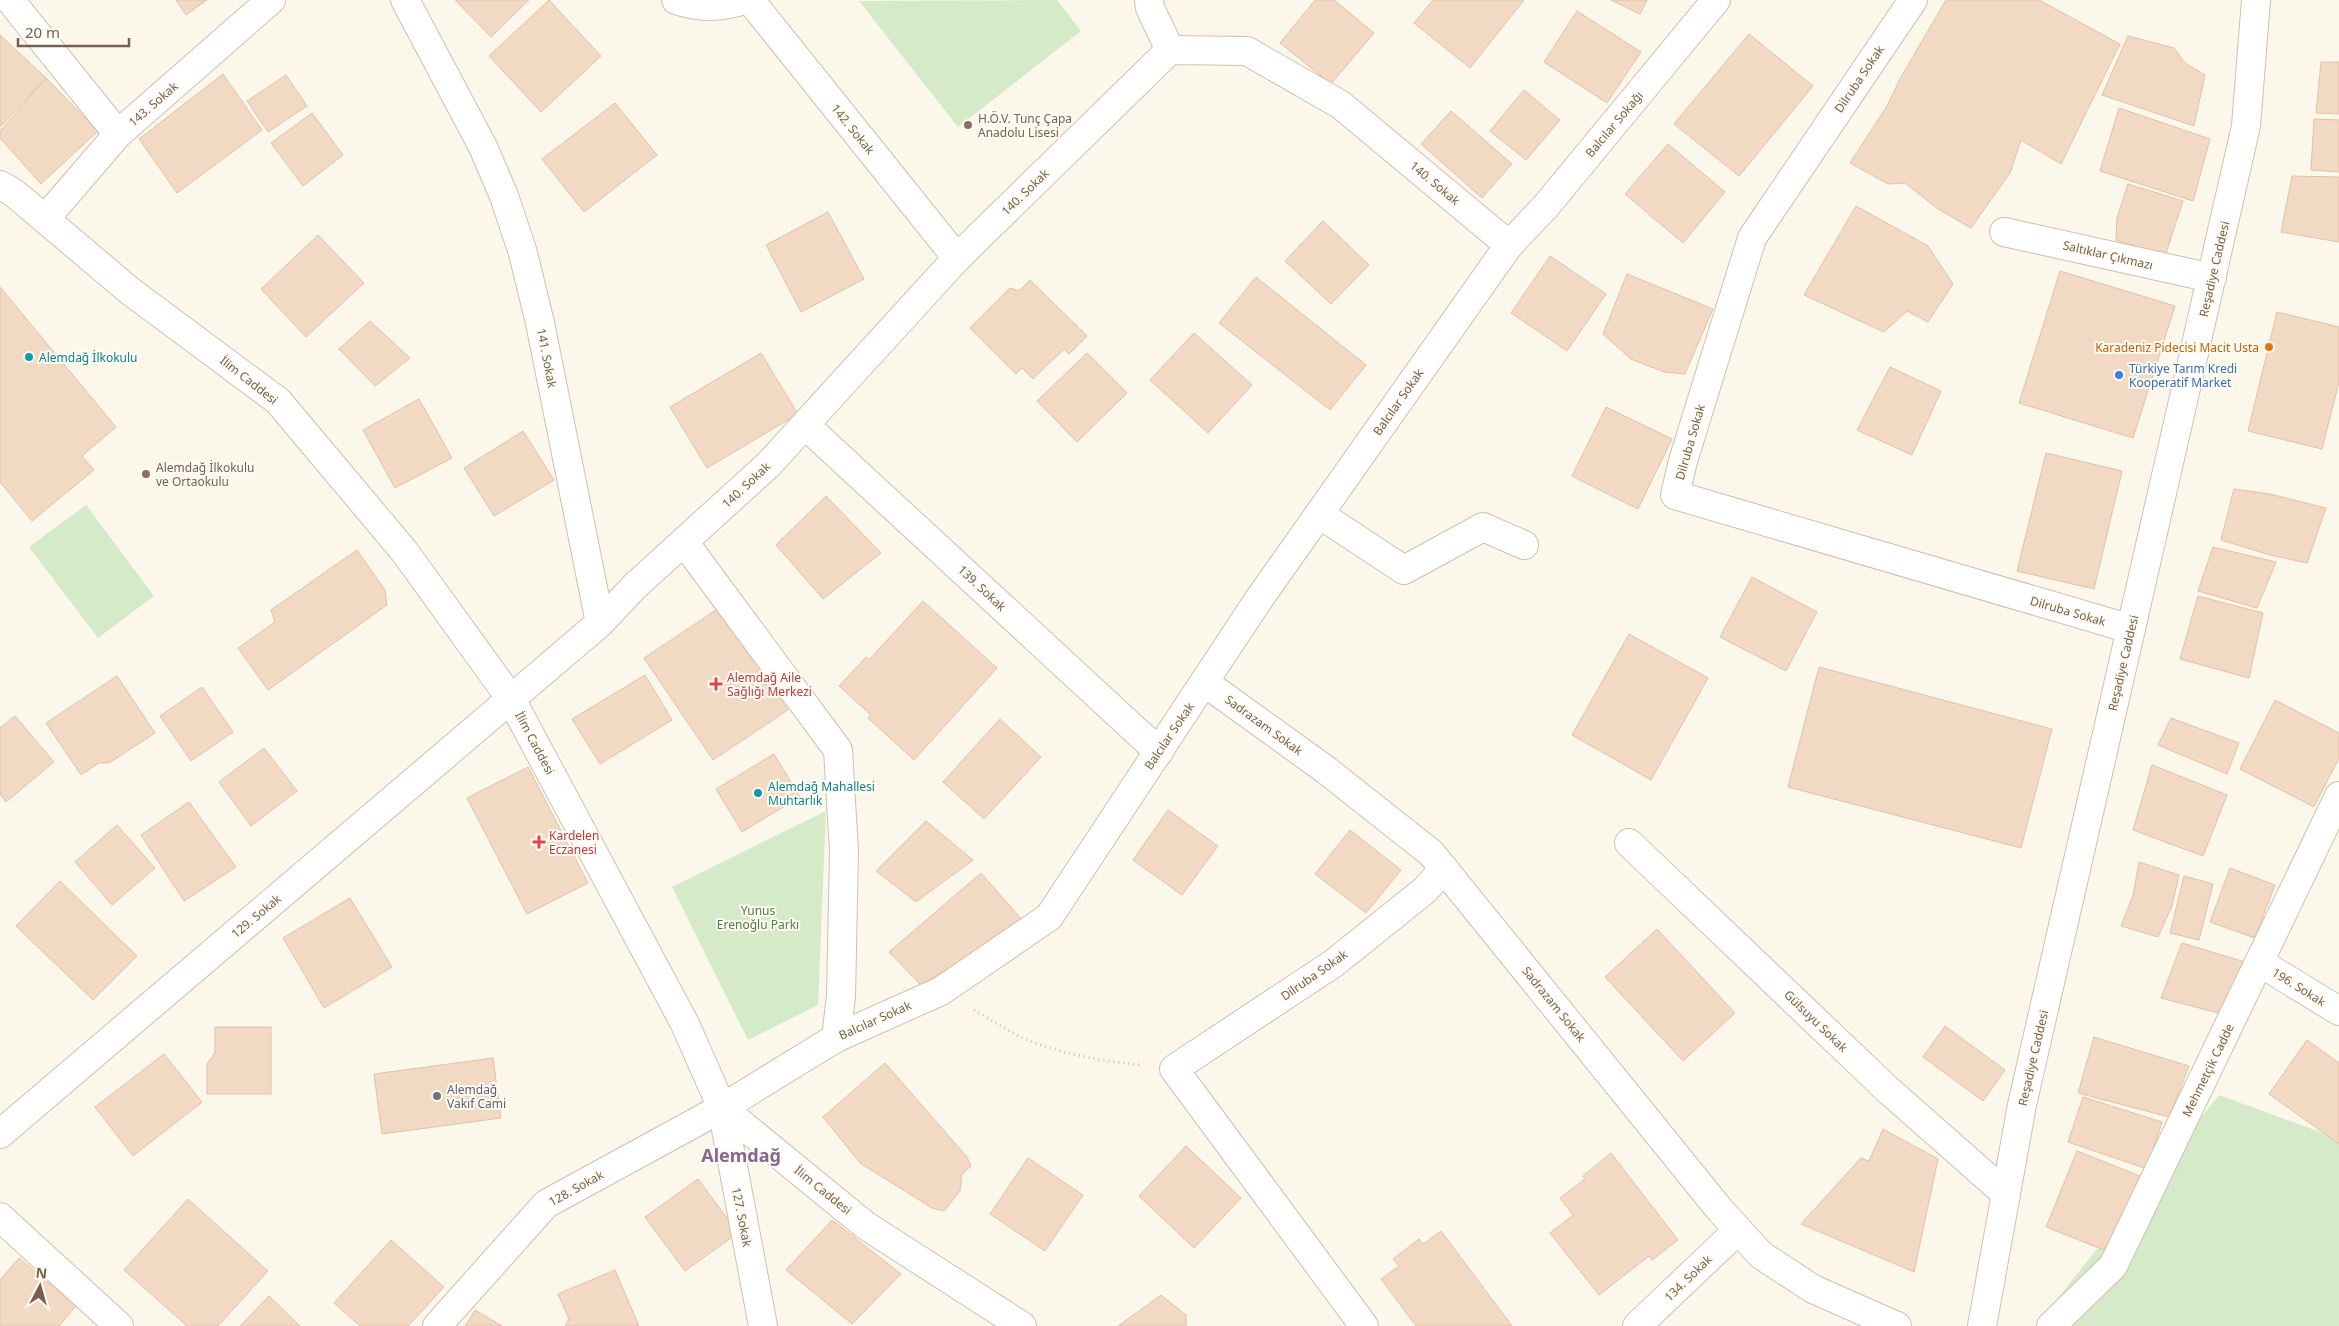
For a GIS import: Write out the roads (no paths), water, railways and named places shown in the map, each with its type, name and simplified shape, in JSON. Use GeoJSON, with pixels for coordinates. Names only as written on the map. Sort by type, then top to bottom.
{"type":"FeatureCollection","features":[{"type":"Feature","properties":{"kind":"street"},"geometry":{"type":"LineString","coordinates":[[10,0],[118,134]]}},
{"type":"Feature","properties":{"kind":"street","name":"143. Sokak"},"geometry":{"type":"LineString","coordinates":[[46,219],[118,134],[271,0]]}},
{"type":"Feature","properties":{"kind":"street","name":"141. Sokak"},"geometry":{"type":"LineString","coordinates":[[405,0],[483,147],[504,196],[524,253],[540,322],[600,623]]}},
{"type":"Feature","properties":{"kind":"street"},"geometry":{"type":"LineString","coordinates":[[676,0],[703,7],[718,6],[744,0]]}},
{"type":"Feature","properties":{"kind":"street","name":"142. Sokak"},"geometry":{"type":"LineString","coordinates":[[750,0],[957,258]]}},
{"type":"Feature","properties":{"kind":"street"},"geometry":{"type":"LineString","coordinates":[[1149,0],[1150,8],[1170,50]]}},
{"type":"Feature","properties":{"kind":"street","name":"Balcılar Sokağı"},"geometry":{"type":"LineString","coordinates":[[1509,245],[1546,206],[1716,0]]}},
{"type":"Feature","properties":{"kind":"street","name":"Dilruba Sokak"},"geometry":{"type":"LineString","coordinates":[[1913,0],[1752,238],[1683,461],[1675,495],[2131,629]]}},
{"type":"Feature","properties":{"kind":"street","name":"Reşadiye Caddesi"},"geometry":{"type":"LineString","coordinates":[[1982,1326],[2022,1105],[2246,126],[2256,0]]}},
{"type":"Feature","properties":{"kind":"street","name":"140. Sokak"},"geometry":{"type":"LineString","coordinates":[[600,623],[635,586],[769,464],[957,258],[1170,50],[1247,51],[1333,100],[1509,245]]}},
{"type":"Feature","properties":{"kind":"street","name":"İlim Caddesi"},"geometry":{"type":"LineString","coordinates":[[0,185],[14,192],[130,291],[278,401],[404,551],[511,698],[685,1024],[722,1108],[865,1225],[1022,1326]]}},
{"type":"Feature","properties":{"kind":"street","name":"Saltıklar Çıkmazı"},"geometry":{"type":"LineString","coordinates":[[2004,232],[2212,278]]}},
{"type":"Feature","properties":{"kind":"street","name":"Balcılar Sokak"},"geometry":{"type":"LineString","coordinates":[[722,1108],[836,1038],[941,991],[1049,917],[1204,682],[1319,514],[1509,245]]}},
{"type":"Feature","properties":{"kind":"street","name":"139. Sokak"},"geometry":{"type":"LineString","coordinates":[[805,425],[1158,752]]}},
{"type":"Feature","properties":{"kind":"street"},"geometry":{"type":"LineString","coordinates":[[1319,514],[1404,570],[1483,527],[1524,545]]}},
{"type":"Feature","properties":{"kind":"street"},"geometry":{"type":"LineString","coordinates":[[684,542],[838,750],[844,851],[841,996],[836,1038]]}},
{"type":"Feature","properties":{"kind":"street"},"geometry":{"type":"LineString","coordinates":[[511,698],[600,623]]}},
{"type":"Feature","properties":{"kind":"street","name":"Sadrazam Sokak"},"geometry":{"type":"LineString","coordinates":[[1204,682],[1326,770],[1431,853],[1738,1230],[1761,1255],[1813,1289],[1897,1326]]}},
{"type":"Feature","properties":{"kind":"street","name":"129. Sokak"},"geometry":{"type":"LineString","coordinates":[[0,1134],[511,698]]}},
{"type":"Feature","properties":{"kind":"street","name":"Mehmetçik Cadde"},"geometry":{"type":"LineString","coordinates":[[2051,1326],[2113,1266],[2339,796]]}},
{"type":"Feature","properties":{"kind":"street","name":"Gülsuyu Sokak"},"geometry":{"type":"LineString","coordinates":[[1629,843],[1887,1089],[2006,1194]]}},
{"type":"Feature","properties":{"kind":"street","name":"Dilruba Sokak"},"geometry":{"type":"LineString","coordinates":[[1364,1326],[1174,1069],[1334,963],[1425,890],[1444,869]]}},
{"type":"Feature","properties":{"kind":"street","name":"196. Sokak"},"geometry":{"type":"LineString","coordinates":[[2259,962],[2339,1011]]}},
{"type":"Feature","properties":{"kind":"street","name":"128. Sokak"},"geometry":{"type":"LineString","coordinates":[[437,1326],[546,1204],[722,1108]]}},
{"type":"Feature","properties":{"kind":"street","name":"127. Sokak"},"geometry":{"type":"LineString","coordinates":[[722,1108],[762,1326]]}},
{"type":"Feature","properties":{"kind":"street"},"geometry":{"type":"LineString","coordinates":[[0,1217],[119,1326]]}},
{"type":"Feature","properties":{"kind":"street","name":"134. Sokak"},"geometry":{"type":"LineString","coordinates":[[1637,1326],[1738,1230]]}},
{"type":"Feature","properties":{"kind":"place","name":"H.Ö.V. Tunç Çapa Anadolu Lisesi"},"geometry":{"type":"Point","coordinates":[968,125]}},
{"type":"Feature","properties":{"kind":"place","name":"Karadeniz Pidecisi Macit Usta"},"geometry":{"type":"Point","coordinates":[2269,347]}},
{"type":"Feature","properties":{"kind":"place","name":"Alemdağ İlkokulu"},"geometry":{"type":"Point","coordinates":[29,357]}},
{"type":"Feature","properties":{"kind":"place","name":"Türkiye Tarım Kredi Kooperatif Market"},"geometry":{"type":"Point","coordinates":[2119,375]}},
{"type":"Feature","properties":{"kind":"place","name":"Alemdağ İlkokulu ve Ortaokulu"},"geometry":{"type":"Point","coordinates":[146,474]}},
{"type":"Feature","properties":{"kind":"place","name":"Alemdağ Aile Sağlığı Merkezi"},"geometry":{"type":"Point","coordinates":[716,684]}},
{"type":"Feature","properties":{"kind":"place","name":"Alemdağ Mahallesi Muhtarlık"},"geometry":{"type":"Point","coordinates":[758,793]}},
{"type":"Feature","properties":{"kind":"place","name":"Kardelen Eczanesi"},"geometry":{"type":"Point","coordinates":[539,842]}},
{"type":"Feature","properties":{"kind":"place","name":"Alemdağ Vakıf Cami"},"geometry":{"type":"Point","coordinates":[437,1096]}},
{"type":"Feature","properties":{"kind":"district","name":"Alemdağ"},"geometry":{"type":"Point","coordinates":[741,1155]}},
{"type":"Feature","properties":{"kind":"park label","name":"Yunus Erenoğlu Parkı"},"geometry":{"type":"Point","coordinates":[758,917]}}]}
